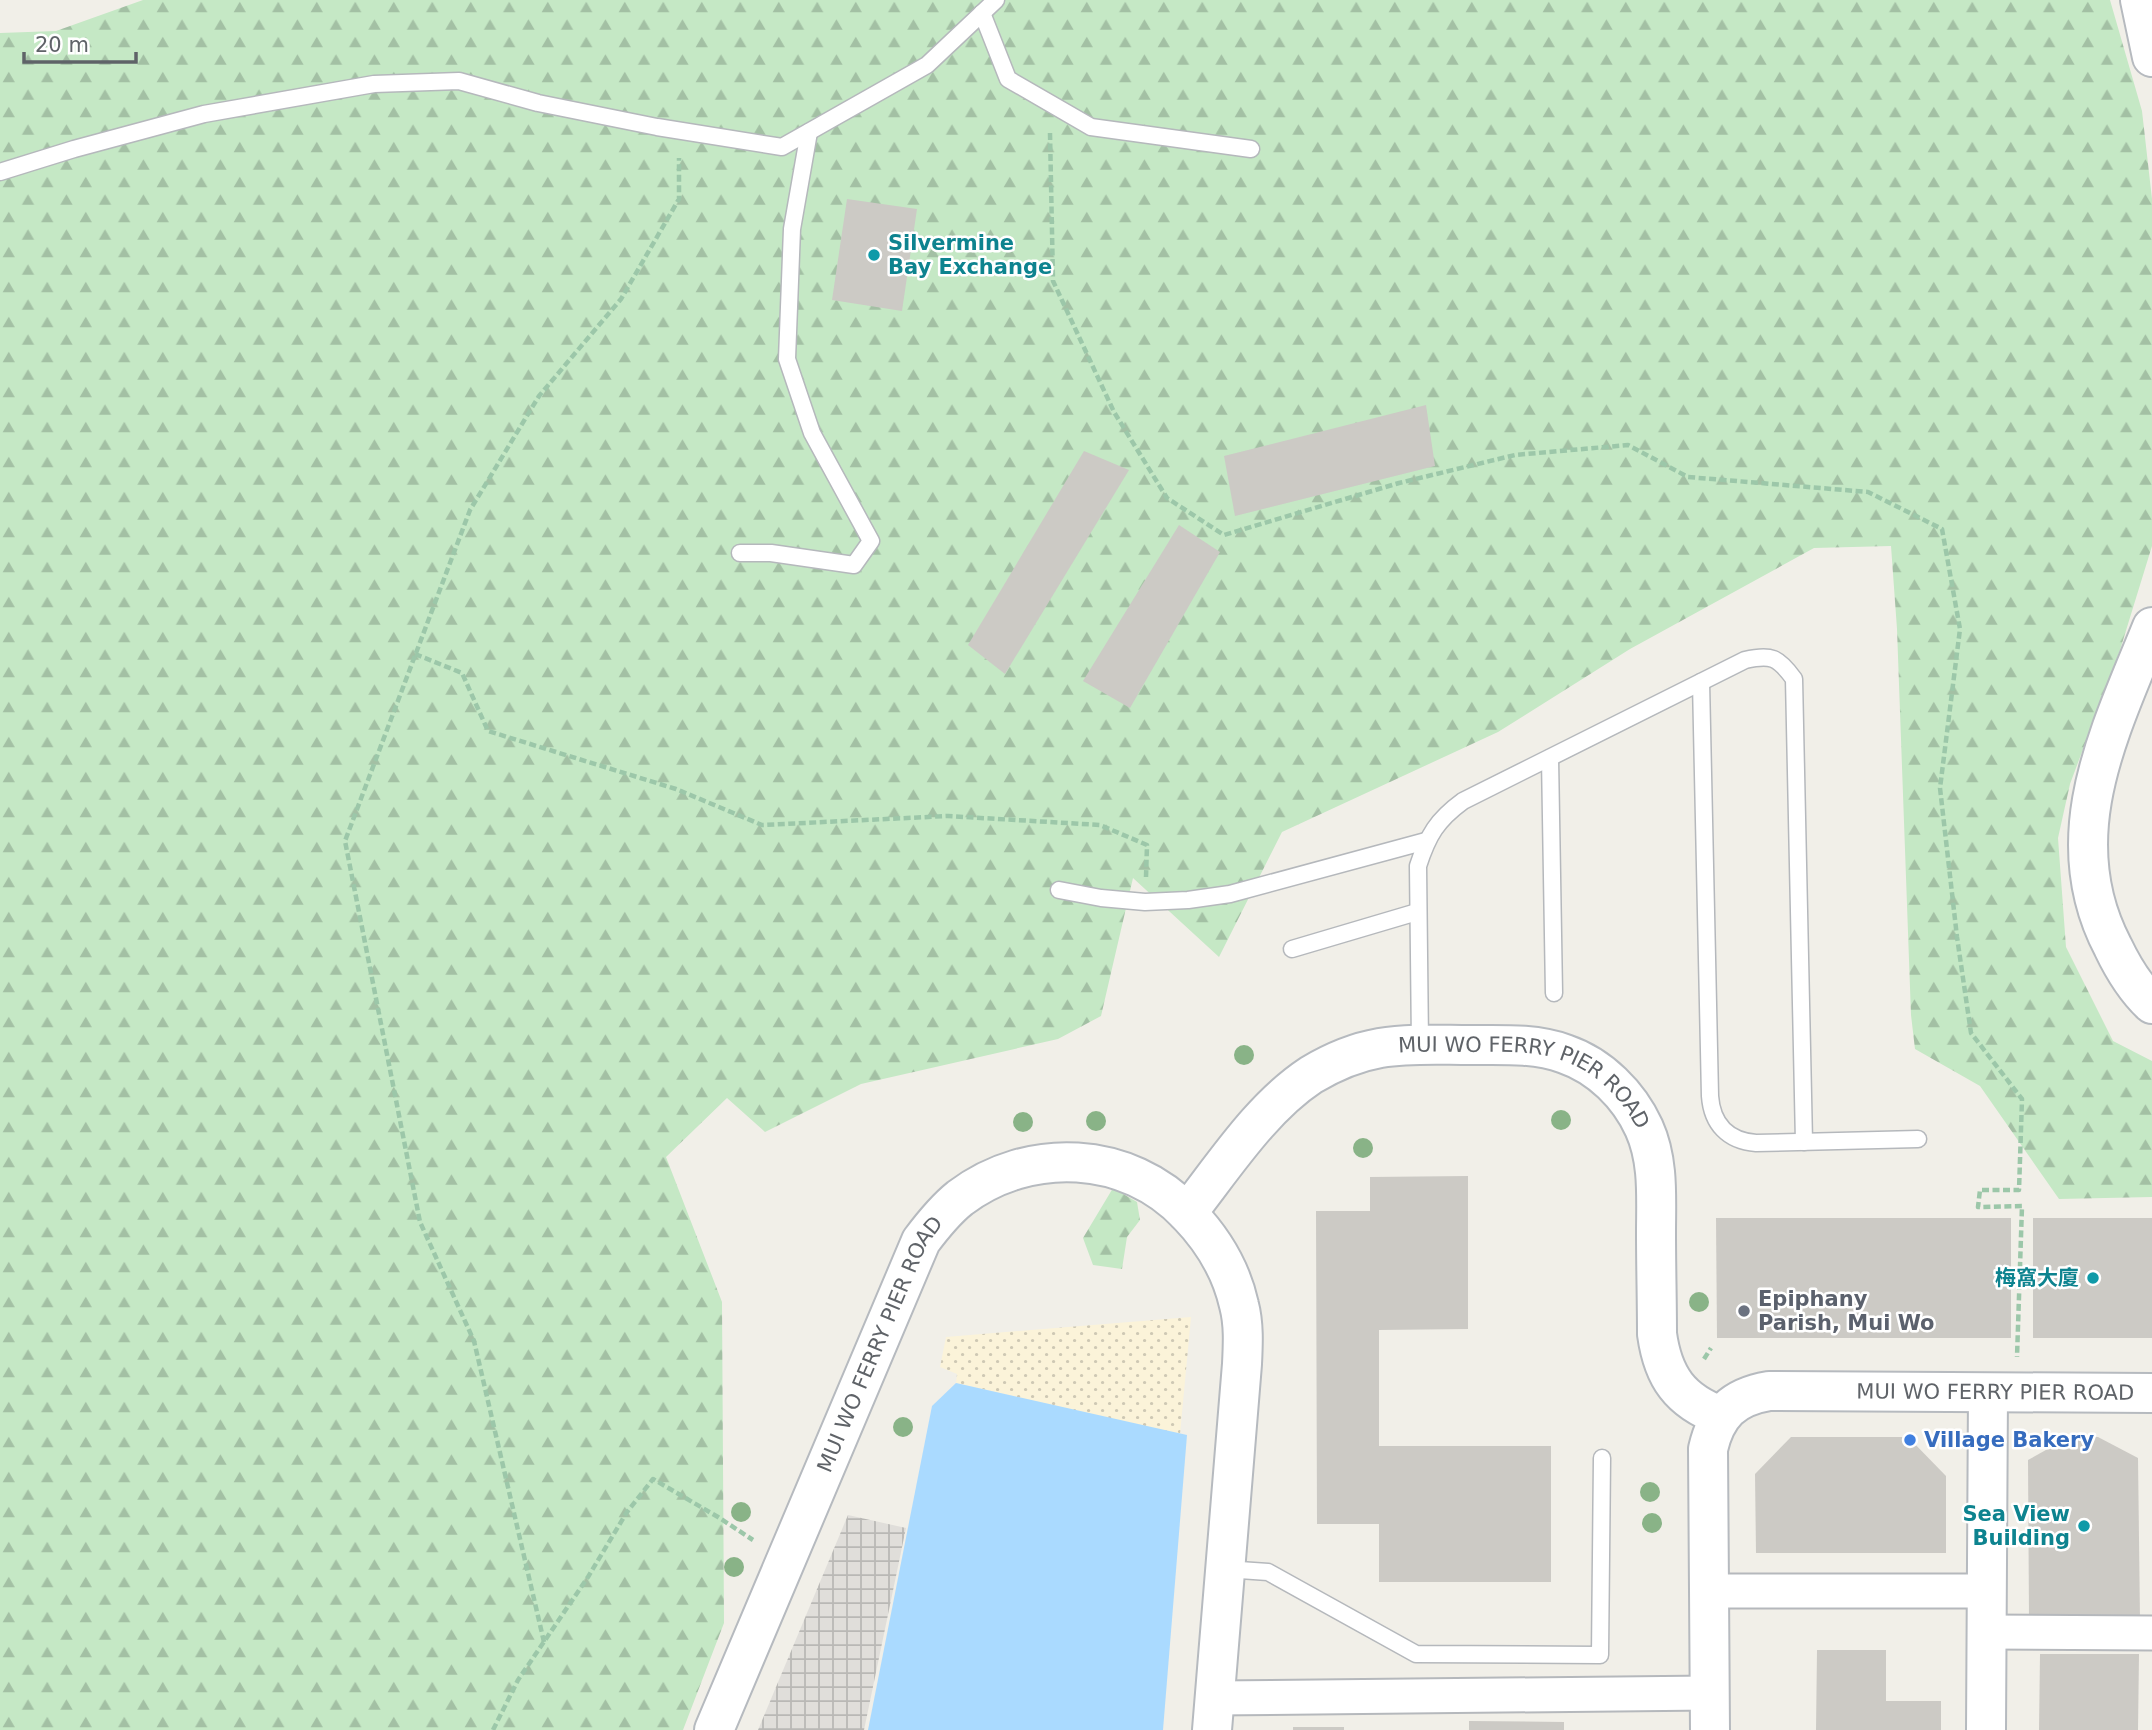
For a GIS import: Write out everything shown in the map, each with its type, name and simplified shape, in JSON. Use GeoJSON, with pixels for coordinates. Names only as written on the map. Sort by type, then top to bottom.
{"type":"FeatureCollection","features":[{"type":"Feature","properties":{"kind":"street"},"geometry":{"type":"LineString","coordinates":[[2140,0],[2152,57]]}},
{"type":"Feature","properties":{"kind":"street"},"geometry":{"type":"LineString","coordinates":[[2152,627],[2101,759],[2091,799],[2087,848],[2091,882],[2104,931],[2123,966],[2144,997],[2152,1004]]}},
{"type":"Feature","properties":{"kind":"street","name":"MUI WO FERRY PIER ROAD"},"geometry":{"type":"LineString","coordinates":[[1187,1213],[1265,1116],[1287,1094],[1313,1074],[1344,1059],[1378,1048],[1420,1044],[1537,1047],[1565,1054],[1590,1066],[1612,1083],[1630,1104],[1645,1129],[1654,1155],[1656,1182],[1657,1334],[1660,1354],[1666,1371],[1681,1392],[1704,1410],[1721,1416],[1742,1398],[1769,1391],[2152,1393]]}},
{"type":"Feature","properties":{"kind":"street","name":"MUI WO FERRY PIER ROAD"},"geometry":{"type":"LineString","coordinates":[[715,1730],[921,1241],[938,1218],[959,1199],[983,1183],[1008,1171],[1035,1164],[1064,1161],[1092,1163],[1128,1173],[1166,1193],[1187,1213],[1219,1253],[1232,1279],[1240,1306],[1243,1335],[1213,1714]]}},
{"type":"Feature","properties":{"kind":"street"},"geometry":{"type":"LineString","coordinates":[[1986,1730],[1987,1392]]}},
{"type":"Feature","properties":{"kind":"street"},"geometry":{"type":"LineString","coordinates":[[1213,1714],[1710,1712],[1708,1449],[1712,1431],[1721,1416]]}},
{"type":"Feature","properties":{"kind":"street"},"geometry":{"type":"LineString","coordinates":[[1709,1591],[1987,1591]]}},
{"type":"Feature","properties":{"kind":"street"},"geometry":{"type":"LineString","coordinates":[[1987,1632],[2152,1633]]}},
{"type":"Feature","properties":{"kind":"lane"},"geometry":{"type":"LineString","coordinates":[[0,172],[204,114],[374,84],[459,81],[538,103],[680,131],[782,147],[927,65],[996,0]]}},
{"type":"Feature","properties":{"kind":"lane"},"geometry":{"type":"LineString","coordinates":[[982,13],[1008,79],[1091,127],[1251,149]]}},
{"type":"Feature","properties":{"kind":"lane"},"geometry":{"type":"LineString","coordinates":[[740,553],[771,553],[854,565],[872,541],[812,433],[787,359],[792,229],[809,132]]}},
{"type":"Feature","properties":{"kind":"lane"},"geometry":{"type":"LineString","coordinates":[[1420,1044],[1418,866],[1426,841],[1445,814],[1463,801],[1745,660],[1764,656],[1782,663],[1794,679],[1804,1142]]}},
{"type":"Feature","properties":{"kind":"lane"},"geometry":{"type":"LineString","coordinates":[[1701,682],[1710,1108],[1721,1129],[1743,1142],[1919,1139]]}},
{"type":"Feature","properties":{"kind":"lane"},"geometry":{"type":"LineString","coordinates":[[1550,758],[1554,993]]}},
{"type":"Feature","properties":{"kind":"lane"},"geometry":{"type":"LineString","coordinates":[[1059,890],[1101,898],[1145,902],[1188,900],[1230,894],[1426,841]]}},
{"type":"Feature","properties":{"kind":"lane"},"geometry":{"type":"LineString","coordinates":[[1293,949],[1417,912]]}},
{"type":"Feature","properties":{"kind":"lane"},"geometry":{"type":"LineString","coordinates":[[1225,1569],[1268,1572],[1416,1654],[1600,1655],[1602,1458]]}},
{"type":"Feature","properties":{"kind":"path"},"geometry":{"type":"LineString","coordinates":[[1049,103],[1053,281],[1114,412],[1167,498],[1224,535]]}},
{"type":"Feature","properties":{"kind":"path"},"geometry":{"type":"LineString","coordinates":[[544,1642],[474,1341],[420,1222],[345,841],[470,510],[539,396],[621,299],[679,199],[680,131]]}},
{"type":"Feature","properties":{"kind":"path"},"geometry":{"type":"LineString","coordinates":[[415,654],[462,673],[488,731],[676,789],[762,825],[948,816],[1100,825],[1147,845],[1145,902]]}},
{"type":"Feature","properties":{"kind":"path"},"geometry":{"type":"LineString","coordinates":[[493,1730],[518,1680],[588,1577],[628,1512],[653,1479],[764,1548]]}},
{"type":"Feature","properties":{"kind":"shaded area"},"geometry":{"type":"Polygon","coordinates":[[[848,1515],[906,1528],[864,1730],[758,1730],[848,1515]]]}},
{"type":"Feature","properties":{"kind":"green space"},"geometry":{"type":"Polygon","coordinates":[[[143,0],[2110,0],[2142,111],[2152,199],[2152,546],[2120,650],[2070,784],[2058,838],[2066,947],[2113,1041],[2152,1061],[2152,1197],[2059,1199],[1980,1086],[1915,1049],[1911,1015],[1897,629],[1891,546],[1814,548],[1630,649],[1498,732],[1282,832],[1219,957],[1133,878],[1101,1016],[1058,1039],[861,1084],[765,1132],[727,1098],[666,1157],[722,1302],[724,1623],[683,1730],[0,1730],[0,33],[56,31],[143,0]]]}},
{"type":"Feature","properties":{"kind":"green space"},"geometry":{"type":"Polygon","coordinates":[[[1113,1188],[1137,1202],[1140,1220],[1127,1237],[1122,1269],[1093,1265],[1083,1238],[1113,1188]]]}},
{"type":"Feature","properties":{"kind":"sand"},"geometry":{"type":"Polygon","coordinates":[[[1191,1317],[1180,1434],[956,1383],[957,1374],[940,1367],[946,1337],[1191,1317]]]}},
{"type":"Feature","properties":{"kind":"water"},"geometry":{"type":"Polygon","coordinates":[[[956,1383],[1187,1435],[1163,1730],[868,1730],[932,1406],[956,1383]]]}},
{"type":"Feature","properties":{"kind":"building","name":"Silvermine Bay Exchange"},"geometry":{"type":"Polygon","coordinates":[[[847,199],[917,209],[902,311],[832,300],[847,199]]]}},
{"type":"Feature","properties":{"kind":"building"},"geometry":{"type":"Polygon","coordinates":[[[1426,405],[1435,466],[1235,516],[1224,456],[1426,405]]]}},
{"type":"Feature","properties":{"kind":"building"},"geometry":{"type":"Polygon","coordinates":[[[1084,451],[1129,470],[1005,674],[968,645],[1084,451]]]}},
{"type":"Feature","properties":{"kind":"building"},"geometry":{"type":"Polygon","coordinates":[[[1179,525],[1220,552],[1130,708],[1083,681],[1179,525]]]}},
{"type":"Feature","properties":{"kind":"building"},"geometry":{"type":"Polygon","coordinates":[[[1468,1176],[1468,1329],[1379,1330],[1379,1446],[1551,1446],[1551,1582],[1379,1582],[1379,1524],[1317,1524],[1316,1211],[1370,1211],[1370,1177],[1468,1176]]]}},
{"type":"Feature","properties":{"kind":"building"},"geometry":{"type":"Polygon","coordinates":[[[1716,1218],[2011,1218],[2011,1338],[1717,1338],[1716,1218]]]}},
{"type":"Feature","properties":{"kind":"building","name":"梅窩大廈"},"geometry":{"type":"Polygon","coordinates":[[[2033,1218],[2152,1218],[2152,1338],[2033,1338],[2033,1218]]]}},
{"type":"Feature","properties":{"kind":"building","name":"Sea View Building"},"geometry":{"type":"Polygon","coordinates":[[[2071,1436],[2098,1437],[2138,1458],[2140,1619],[2029,1619],[2028,1460],[2071,1436]]]}},
{"type":"Feature","properties":{"kind":"building"},"geometry":{"type":"Polygon","coordinates":[[[1791,1437],[1908,1437],[1946,1476],[1946,1553],[1756,1553],[1755,1474],[1791,1437]]]}},
{"type":"Feature","properties":{"kind":"building"},"geometry":{"type":"Polygon","coordinates":[[[1817,1650],[1886,1650],[1886,1701],[1941,1701],[1941,1730],[1816,1730],[1817,1650]]]}},
{"type":"Feature","properties":{"kind":"building"},"geometry":{"type":"Polygon","coordinates":[[[2040,1654],[2139,1654],[2138,1730],[2039,1730],[2040,1654]]]}},
{"type":"Feature","properties":{"kind":"building"},"geometry":{"type":"Polygon","coordinates":[[[1469,1721],[1564,1722],[1564,1730],[1469,1730],[1469,1721]]]}},
{"type":"Feature","properties":{"kind":"building"},"geometry":{"type":"Polygon","coordinates":[[[1293,1727],[1344,1727],[1344,1730],[1293,1730],[1293,1727]]]}},
{"type":"Feature","properties":{"kind":"place","name":"Silvermine Bay Exchange"},"geometry":{"type":"Point","coordinates":[874,255]}},
{"type":"Feature","properties":{"kind":"place","name":"梅窩大廈"},"geometry":{"type":"Point","coordinates":[2093,1278]}},
{"type":"Feature","properties":{"kind":"place","name":"Epiphany Parish, Mui Wo"},"geometry":{"type":"Point","coordinates":[1744,1311]}},
{"type":"Feature","properties":{"kind":"place","name":"Village Bakery"},"geometry":{"type":"Point","coordinates":[1910,1440]}},
{"type":"Feature","properties":{"kind":"place","name":"Sea View Building"},"geometry":{"type":"Point","coordinates":[2084,1526]}}]}
